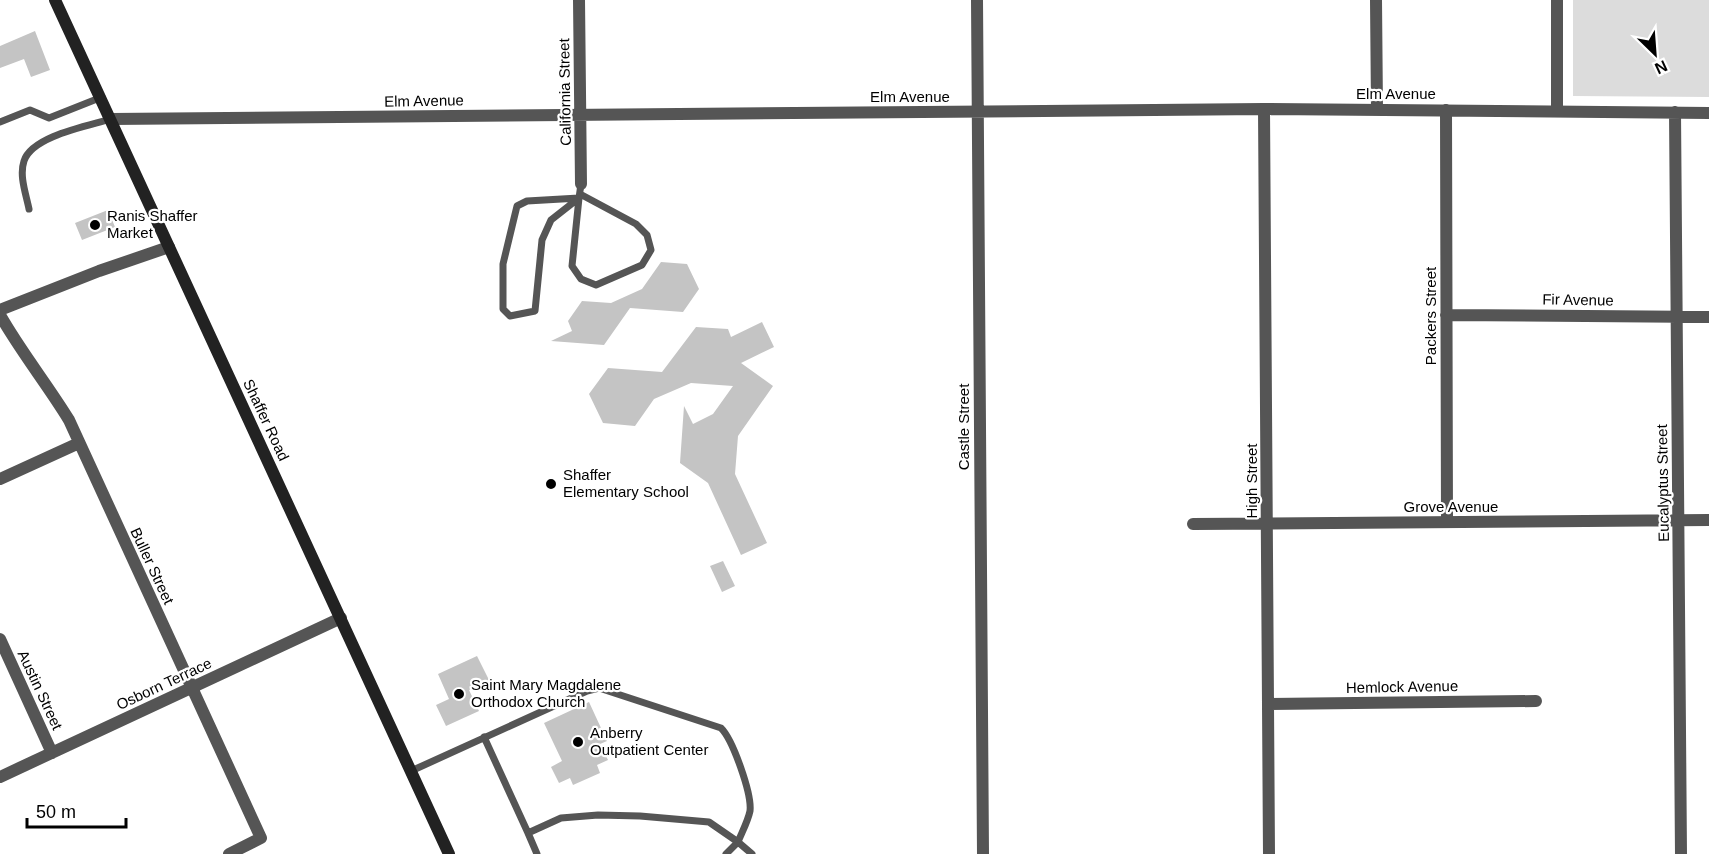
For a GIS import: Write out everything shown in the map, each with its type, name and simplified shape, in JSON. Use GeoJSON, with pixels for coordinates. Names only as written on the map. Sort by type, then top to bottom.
{"type":"FeatureCollection","features":[{"type":"Feature","properties":{"kind":"main road","name":"Shaffer Road"},"geometry":{"type":"LineString","coordinates":[[55,0],[102,97],[449,854]]}},
{"type":"Feature","properties":{"kind":"street","name":"California Street"},"geometry":{"type":"LineString","coordinates":[[579,0],[580,192]]}},
{"type":"Feature","properties":{"kind":"street","name":"Castle Street"},"geometry":{"type":"LineString","coordinates":[[976,0],[983,854]]}},
{"type":"Feature","properties":{"kind":"street"},"geometry":{"type":"LineString","coordinates":[[1376,0],[1377,109]]}},
{"type":"Feature","properties":{"kind":"street"},"geometry":{"type":"LineString","coordinates":[[1557,0],[1557,111]]}},
{"type":"Feature","properties":{"kind":"street","name":"Elm Avenue"},"geometry":{"type":"LineString","coordinates":[[111,119],[1264,109],[1709,113]]}},
{"type":"Feature","properties":{"kind":"street","name":"High Street"},"geometry":{"type":"LineString","coordinates":[[1264,109],[1269,854]]}},
{"type":"Feature","properties":{"kind":"street","name":"Packers Street"},"geometry":{"type":"LineString","coordinates":[[1446,110],[1447,522]]}},
{"type":"Feature","properties":{"kind":"street","name":"Eucalyptus Street"},"geometry":{"type":"LineString","coordinates":[[1675,112],[1681,854]]}},
{"type":"Feature","properties":{"kind":"street"},"geometry":{"type":"LineString","coordinates":[[0,310],[99,271],[170,247]]}},
{"type":"Feature","properties":{"kind":"street","name":"Buller Street"},"geometry":{"type":"LineString","coordinates":[[0,315],[19,349],[51,391],[80,443],[261,838],[229,854]]}},
{"type":"Feature","properties":{"kind":"street","name":"Fir Avenue"},"geometry":{"type":"LineString","coordinates":[[1446,315],[1709,317]]}},
{"type":"Feature","properties":{"kind":"street"},"geometry":{"type":"LineString","coordinates":[[0,479],[80,443]]}},
{"type":"Feature","properties":{"kind":"street","name":"Grove Avenue"},"geometry":{"type":"LineString","coordinates":[[1193,524],[1709,520]]}},
{"type":"Feature","properties":{"kind":"street","name":"Osborn Terrace"},"geometry":{"type":"LineString","coordinates":[[0,777],[341,618]]}},
{"type":"Feature","properties":{"kind":"street","name":"Austin Street"},"geometry":{"type":"LineString","coordinates":[[0,639],[52,753]]}},
{"type":"Feature","properties":{"kind":"street","name":"Hemlock Avenue"},"geometry":{"type":"LineString","coordinates":[[1268,704],[1536,701]]}},
{"type":"Feature","properties":{"kind":"lane"},"geometry":{"type":"LineString","coordinates":[[0,122],[30,110],[49,118],[102,97]]}},
{"type":"Feature","properties":{"kind":"lane"},"geometry":{"type":"LineString","coordinates":[[29,208],[23,176],[24,162],[31,151],[45,140],[111,119]]}},
{"type":"Feature","properties":{"kind":"lane"},"geometry":{"type":"LineString","coordinates":[[580,192],[551,220],[542,240],[535,311],[510,316],[506,314],[503,309],[503,264],[517,206],[527,201],[580,192],[636,224],[647,235],[651,250],[642,265],[596,285],[581,279],[572,267],[580,192]]}},
{"type":"Feature","properties":{"kind":"lane"},"geometry":{"type":"LineString","coordinates":[[411,771],[587,691],[599,688],[721,728],[737,754],[750,809],[738,842],[726,854]]}},
{"type":"Feature","properties":{"kind":"lane"},"geometry":{"type":"LineString","coordinates":[[484,737],[537,854]]}},
{"type":"Feature","properties":{"kind":"lane"},"geometry":{"type":"LineString","coordinates":[[528,832],[561,818],[598,814],[709,822],[752,854]]}},
{"type":"Feature","properties":{"kind":"shaded area"},"geometry":{"type":"Polygon","coordinates":[[[1573,0],[1709,0],[1709,97],[1573,96],[1573,0]]]}},
{"type":"Feature","properties":{"kind":"building"},"geometry":{"type":"Polygon","coordinates":[[[35,31],[50,70],[31,77],[24,59],[0,68],[0,46],[35,31]]]}},
{"type":"Feature","properties":{"kind":"building","name":"Ranis Shaffer Market"},"geometry":{"type":"Polygon","coordinates":[[[108,210],[115,227],[82,240],[75,223],[108,210]]]}},
{"type":"Feature","properties":{"kind":"building"},"geometry":{"type":"Polygon","coordinates":[[[661,262],[687,264],[699,289],[683,312],[630,308],[604,345],[551,341],[572,331],[568,321],[582,301],[611,303],[642,289],[661,262]]]}},
{"type":"Feature","properties":{"kind":"building"},"geometry":{"type":"Polygon","coordinates":[[[762,322],[774,347],[741,363],[773,386],[738,436],[735,474],[767,543],[741,555],[708,483],[680,463],[684,406],[693,424],[713,414],[733,386],[691,383],[654,399],[635,426],[603,423],[589,394],[608,368],[662,372],[696,327],[728,329],[731,337],[762,322]]]}},
{"type":"Feature","properties":{"kind":"building"},"geometry":{"type":"Polygon","coordinates":[[[723,561],[735,586],[722,592],[710,566],[723,561]]]}},
{"type":"Feature","properties":{"kind":"building","name":"Saint Mary Magdalene Orthodox Church"},"geometry":{"type":"Polygon","coordinates":[[[477,656],[489,680],[469,690],[479,711],[446,726],[436,705],[449,699],[438,674],[477,656]]]}},
{"type":"Feature","properties":{"kind":"building","name":"Anberry Outpatient Center"},"geometry":{"type":"Polygon","coordinates":[[[589,702],[607,741],[600,744],[608,760],[597,765],[600,773],[573,785],[570,778],[559,783],[551,767],[562,761],[544,723],[589,702]]]}},
{"type":"Feature","properties":{"kind":"place","name":"Ranis Shaffer Market"},"geometry":{"type":"Point","coordinates":[95,225]}},
{"type":"Feature","properties":{"kind":"place","name":"Shaffer Elementary School"},"geometry":{"type":"Point","coordinates":[551,484]}},
{"type":"Feature","properties":{"kind":"place","name":"Saint Mary Magdalene Orthodox Church"},"geometry":{"type":"Point","coordinates":[459,694]}},
{"type":"Feature","properties":{"kind":"place","name":"Anberry Outpatient Center"},"geometry":{"type":"Point","coordinates":[578,742]}}]}
